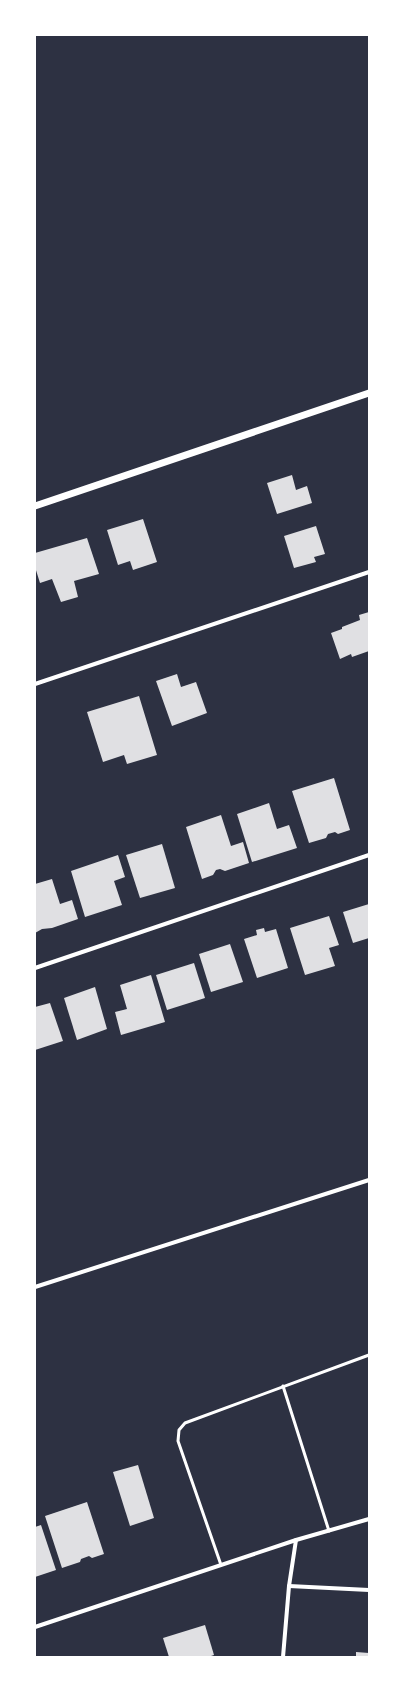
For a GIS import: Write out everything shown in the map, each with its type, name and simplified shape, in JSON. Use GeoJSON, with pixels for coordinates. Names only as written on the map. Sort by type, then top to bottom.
{"type":"FeatureCollection","features":[{"type":"Feature","properties":{"kind":"street"},"geometry":{"type":"LineString","coordinates":[[35,506],[369,393]]}},
{"type":"Feature","properties":{"kind":"street"},"geometry":{"type":"LineString","coordinates":[[35,684],[369,572]]}},
{"type":"Feature","properties":{"kind":"street"},"geometry":{"type":"LineString","coordinates":[[35,968],[369,855]]}},
{"type":"Feature","properties":{"kind":"street"},"geometry":{"type":"LineString","coordinates":[[35,1287],[369,1180]]}},
{"type":"Feature","properties":{"kind":"street"},"geometry":{"type":"LineString","coordinates":[[35,1627],[296,1540],[369,1519]]}},
{"type":"Feature","properties":{"kind":"street"},"geometry":{"type":"LineString","coordinates":[[283,1657],[288,1586],[296,1540]]}},
{"type":"Feature","properties":{"kind":"street"},"geometry":{"type":"LineString","coordinates":[[288,1586],[369,1590]]}},
{"type":"Feature","properties":{"kind":"lane"},"geometry":{"type":"LineString","coordinates":[[221,1565],[178,1441],[179,1430],[185,1422],[369,1355]]}},
{"type":"Feature","properties":{"kind":"lane"},"geometry":{"type":"LineString","coordinates":[[283,1386],[329,1531]]}},
{"type":"Feature","properties":{"kind":"building"},"geometry":{"type":"Polygon","coordinates":[[[292,475],[296,490],[307,486],[312,503],[277,514],[267,483],[292,475]]]}},
{"type":"Feature","properties":{"kind":"building"},"geometry":{"type":"Polygon","coordinates":[[[143,519],[157,562],[133,570],[130,561],[118,565],[107,530],[143,519]]]}},
{"type":"Feature","properties":{"kind":"building"},"geometry":{"type":"Polygon","coordinates":[[[316,526],[325,554],[314,557],[316,562],[294,568],[284,536],[316,526]]]}},
{"type":"Feature","properties":{"kind":"building"},"geometry":{"type":"Polygon","coordinates":[[[87,538],[99,574],[74,581],[78,597],[61,602],[52,579],[40,583],[35,567],[35,553],[87,538]]]}},
{"type":"Feature","properties":{"kind":"building"},"geometry":{"type":"Polygon","coordinates":[[[369,612],[369,651],[352,657],[351,654],[340,659],[331,633],[360,620],[359,615],[369,612]]]}},
{"type":"Feature","properties":{"kind":"building"},"geometry":{"type":"Polygon","coordinates":[[[177,674],[181,687],[196,682],[207,713],[172,726],[156,681],[177,674]]]}},
{"type":"Feature","properties":{"kind":"building"},"geometry":{"type":"Polygon","coordinates":[[[139,696],[157,755],[127,764],[124,755],[103,762],[87,712],[139,696]]]}},
{"type":"Feature","properties":{"kind":"building"},"geometry":{"type":"Polygon","coordinates":[[[334,778],[350,830],[338,834],[335,832],[328,834],[326,838],[309,843],[292,791],[334,778]]]}},
{"type":"Feature","properties":{"kind":"building"},"geometry":{"type":"Polygon","coordinates":[[[269,803],[277,829],[289,825],[297,848],[252,862],[237,814],[269,803]]]}},
{"type":"Feature","properties":{"kind":"building"},"geometry":{"type":"Polygon","coordinates":[[[221,815],[231,846],[243,842],[249,863],[225,871],[220,869],[216,870],[213,875],[202,879],[186,827],[221,815]]]}},
{"type":"Feature","properties":{"kind":"building"},"geometry":{"type":"Polygon","coordinates":[[[162,844],[175,888],[140,898],[126,855],[162,844]]]}},
{"type":"Feature","properties":{"kind":"building"},"geometry":{"type":"Polygon","coordinates":[[[118,855],[125,877],[114,881],[122,905],[85,917],[71,871],[118,855]]]}},
{"type":"Feature","properties":{"kind":"building"},"geometry":{"type":"Polygon","coordinates":[[[52,879],[60,904],[72,900],[78,919],[52,928],[42,929],[35,933],[35,884],[52,879]]]}},
{"type":"Feature","properties":{"kind":"building"},"geometry":{"type":"Polygon","coordinates":[[[369,904],[369,938],[353,943],[343,912],[369,904]]]}},
{"type":"Feature","properties":{"kind":"building"},"geometry":{"type":"Polygon","coordinates":[[[329,916],[339,945],[329,948],[335,966],[305,975],[290,928],[329,916]]]}},
{"type":"Feature","properties":{"kind":"building"},"geometry":{"type":"Polygon","coordinates":[[[264,928],[265,932],[276,929],[288,968],[257,978],[244,939],[257,935],[256,930],[264,928]]]}},
{"type":"Feature","properties":{"kind":"building"},"geometry":{"type":"Polygon","coordinates":[[[230,944],[243,982],[211,992],[199,954],[230,944]]]}},
{"type":"Feature","properties":{"kind":"building"},"geometry":{"type":"Polygon","coordinates":[[[194,963],[205,998],[167,1010],[156,975],[194,963]]]}},
{"type":"Feature","properties":{"kind":"building"},"geometry":{"type":"Polygon","coordinates":[[[151,975],[165,1022],[121,1035],[115,1012],[127,1009],[120,985],[151,975]]]}},
{"type":"Feature","properties":{"kind":"building"},"geometry":{"type":"Polygon","coordinates":[[[95,987],[107,1029],[77,1040],[64,998],[95,987]]]}},
{"type":"Feature","properties":{"kind":"building"},"geometry":{"type":"Polygon","coordinates":[[[50,1003],[63,1041],[35,1050],[35,1007],[50,1003]]]}},
{"type":"Feature","properties":{"kind":"building"},"geometry":{"type":"Polygon","coordinates":[[[138,1465],[154,1518],[130,1526],[113,1472],[138,1465]]]}},
{"type":"Feature","properties":{"kind":"building"},"geometry":{"type":"Polygon","coordinates":[[[87,1502],[104,1554],[92,1558],[89,1556],[81,1559],[80,1562],[62,1568],[45,1516],[87,1502]]]}},
{"type":"Feature","properties":{"kind":"building"},"geometry":{"type":"Polygon","coordinates":[[[41,1525],[56,1570],[35,1577],[35,1527],[41,1525]]]}},
{"type":"Feature","properties":{"kind":"building"},"geometry":{"type":"Polygon","coordinates":[[[205,1625],[214,1655],[208,1657],[169,1657],[163,1638],[205,1625]]]}},
{"type":"Feature","properties":{"kind":"building"},"geometry":{"type":"Polygon","coordinates":[[[356,1652],[369,1653],[369,1657],[356,1657],[356,1652]]]}}]}
